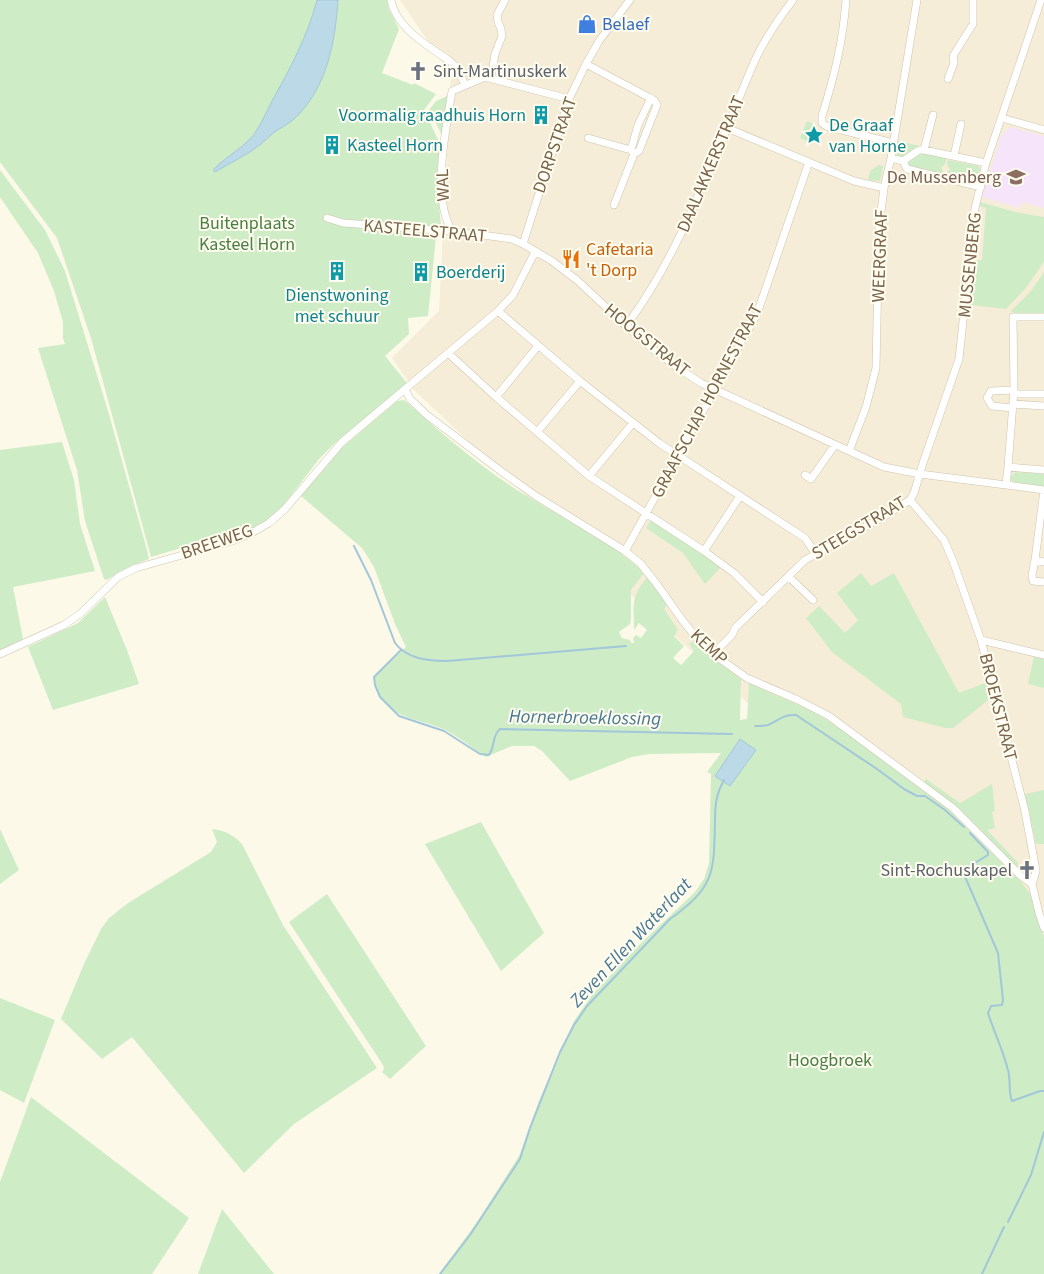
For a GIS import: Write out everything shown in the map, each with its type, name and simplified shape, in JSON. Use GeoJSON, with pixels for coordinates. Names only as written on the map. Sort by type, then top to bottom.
{"type":"FeatureCollection","features":[{"type":"Feature","properties":{"kind":"street"},"geometry":{"type":"LineString","coordinates":[[391,0],[397,18],[404,28],[451,62],[457,68],[465,86],[485,77],[569,100]]}},
{"type":"Feature","properties":{"kind":"street"},"geometry":{"type":"LineString","coordinates":[[491,78],[495,54],[502,36],[497,15],[505,0]]}},
{"type":"Feature","properties":{"kind":"street","name":"DORPSTRAAT"},"geometry":{"type":"LineString","coordinates":[[523,244],[569,100],[586,64],[630,0]]}},
{"type":"Feature","properties":{"kind":"street","name":"DAALAKKERSTRAAT"},"geometry":{"type":"LineString","coordinates":[[626,326],[662,272],[681,234],[757,57],[776,22],[792,0]]}},
{"type":"Feature","properties":{"kind":"street"},"geometry":{"type":"LineString","coordinates":[[846,0],[840,53],[822,116],[822,123],[826,126],[893,143]]}},
{"type":"Feature","properties":{"kind":"street","name":"WEERGRAAF"},"geometry":{"type":"LineString","coordinates":[[849,451],[866,407],[876,368],[879,227],[884,188],[891,158],[917,0]]}},
{"type":"Feature","properties":{"kind":"street"},"geometry":{"type":"LineString","coordinates":[[948,79],[954,63],[953,56],[973,24],[973,0]]}},
{"type":"Feature","properties":{"kind":"street","name":"MUSSENBERG"},"geometry":{"type":"LineString","coordinates":[[920,474],[959,358],[975,208],[986,163],[1041,0]]}},
{"type":"Feature","properties":{"kind":"street"},"geometry":{"type":"LineString","coordinates":[[586,64],[651,98],[638,125],[632,152],[614,205]]}},
{"type":"Feature","properties":{"kind":"street","name":"WAL"},"geometry":{"type":"LineString","coordinates":[[452,231],[445,220],[442,183],[443,144],[452,91],[465,86]]}},
{"type":"Feature","properties":{"kind":"street"},"geometry":{"type":"LineString","coordinates":[[924,150],[933,115]]}},
{"type":"Feature","properties":{"kind":"street"},"geometry":{"type":"LineString","coordinates":[[1002,118],[1044,130]]}},
{"type":"Feature","properties":{"kind":"street"},"geometry":{"type":"LineString","coordinates":[[954,156],[961,124]]}},
{"type":"Feature","properties":{"kind":"street"},"geometry":{"type":"LineString","coordinates":[[727,128],[854,181],[884,188]]}},
{"type":"Feature","properties":{"kind":"street"},"geometry":{"type":"LineString","coordinates":[[588,138],[632,152]]}},
{"type":"Feature","properties":{"kind":"street"},"geometry":{"type":"LineString","coordinates":[[891,158],[903,161],[919,150],[924,150],[986,163]]}},
{"type":"Feature","properties":{"kind":"street"},"geometry":{"type":"LineString","coordinates":[[903,161],[907,169],[981,187]]}},
{"type":"Feature","properties":{"kind":"street","name":"GRAAFSCHAP HORNESTRAAT"},"geometry":{"type":"LineString","coordinates":[[625,551],[757,314],[808,162]]}},
{"type":"Feature","properties":{"kind":"street","name":"KASTEELSTRAAT"},"geometry":{"type":"LineString","coordinates":[[327,218],[343,223],[452,231],[512,239],[523,244]]}},
{"type":"Feature","properties":{"kind":"street","name":"HOOGSTRAAT"},"geometry":{"type":"LineString","coordinates":[[523,244],[552,261],[578,281],[626,326],[675,366],[714,389],[884,467],[920,474],[1044,490]]}},
{"type":"Feature","properties":{"kind":"street","name":"BREEWEG"},"geometry":{"type":"LineString","coordinates":[[0,654],[64,625],[80,614],[118,577],[136,568],[232,541],[248,535],[269,523],[285,509],[342,442],[498,311],[513,295],[535,252]]}},
{"type":"Feature","properties":{"kind":"street"},"geometry":{"type":"LineString","coordinates":[[498,311],[580,381],[659,443],[805,538],[815,553]]}},
{"type":"Feature","properties":{"kind":"street"},"geometry":{"type":"LineString","coordinates":[[1006,485],[1014,406],[1013,317],[1044,317]]}},
{"type":"Feature","properties":{"kind":"street"},"geometry":{"type":"LineString","coordinates":[[496,397],[538,346]]}},
{"type":"Feature","properties":{"kind":"street"},"geometry":{"type":"LineString","coordinates":[[448,353],[496,397],[589,476],[647,512],[704,551],[734,573],[763,602]]}},
{"type":"Feature","properties":{"kind":"street"},"geometry":{"type":"LineString","coordinates":[[537,432],[580,381]]}},
{"type":"Feature","properties":{"kind":"street","name":"KEMP"},"geometry":{"type":"LineString","coordinates":[[405,389],[410,399],[427,415],[502,472],[536,496],[625,551],[640,564],[698,641],[713,654],[747,678],[829,716],[953,808],[1021,876],[1032,884]]}},
{"type":"Feature","properties":{"kind":"street"},"geometry":{"type":"LineString","coordinates":[[1044,394],[991,391],[987,398],[992,406],[1044,406]]}},
{"type":"Feature","properties":{"kind":"street"},"geometry":{"type":"LineString","coordinates":[[589,476],[633,423]]}},
{"type":"Feature","properties":{"kind":"street"},"geometry":{"type":"LineString","coordinates":[[805,475],[811,480],[835,445]]}},
{"type":"Feature","properties":{"kind":"street"},"geometry":{"type":"LineString","coordinates":[[1008,467],[1044,470]]}},
{"type":"Feature","properties":{"kind":"street","name":"STEEGSTRAAT"},"geometry":{"type":"LineString","coordinates":[[713,654],[732,635],[735,628],[805,560],[910,500],[920,474]]}},
{"type":"Feature","properties":{"kind":"street"},"geometry":{"type":"LineString","coordinates":[[1044,490],[1032,575],[1033,581],[1044,582]]}},
{"type":"Feature","properties":{"kind":"street"},"geometry":{"type":"LineString","coordinates":[[704,551],[740,496]]}},
{"type":"Feature","properties":{"kind":"street","name":"BROEKSTRAAT"},"geometry":{"type":"LineString","coordinates":[[910,500],[944,540],[981,640],[1025,811],[1036,871],[1032,884],[1044,928]]}},
{"type":"Feature","properties":{"kind":"street"},"geometry":{"type":"LineString","coordinates":[[1035,560],[1044,562]]}},
{"type":"Feature","properties":{"kind":"street"},"geometry":{"type":"LineString","coordinates":[[789,577],[814,600]]}},
{"type":"Feature","properties":{"kind":"street"},"geometry":{"type":"LineString","coordinates":[[981,640],[1044,655]]}},
{"type":"Feature","properties":{"kind":"shaded area"},"geometry":{"type":"Polygon","coordinates":[[[400,0],[1044,0],[1044,1047],[875,821],[630,594],[413,389],[392,358],[439,311],[451,75],[400,0]]]}},
{"type":"Feature","properties":{"kind":"shaded area","name":"De Mussenberg"},"geometry":{"type":"Polygon","coordinates":[[[1010,127],[1044,136],[1044,208],[1022,202],[1020,208],[982,197],[1001,136],[1010,127]]]}},
{"type":"Feature","properties":{"kind":"green space","name":"Buitenplaats Kasteel Horn"},"geometry":{"type":"Polygon","coordinates":[[[0,0],[387,0],[389,9],[399,29],[382,73],[413,85],[414,83],[436,94],[424,110],[440,144],[437,176],[441,227],[437,227],[428,316],[408,318],[409,334],[385,356],[407,383],[335,443],[319,459],[283,506],[267,520],[247,532],[225,537],[224,535],[151,557],[91,338],[57,238],[0,162],[0,0]]]}},
{"type":"Feature","properties":{"kind":"green space"},"geometry":{"type":"Polygon","coordinates":[[[449,95],[442,135],[429,110],[436,101],[449,95]]]}},
{"type":"Feature","properties":{"kind":"green space"},"geometry":{"type":"Polygon","coordinates":[[[807,121],[814,124],[818,138],[809,142],[800,138],[807,121]]]}},
{"type":"Feature","properties":{"kind":"green space"},"geometry":{"type":"Polygon","coordinates":[[[898,141],[920,146],[904,157],[898,157],[895,153],[898,141]]]}},
{"type":"Feature","properties":{"kind":"green space"},"geometry":{"type":"Polygon","coordinates":[[[922,153],[947,157],[945,164],[941,168],[944,173],[943,177],[908,167],[905,163],[922,153]]]}},
{"type":"Feature","properties":{"kind":"green space"},"geometry":{"type":"Polygon","coordinates":[[[948,160],[978,166],[980,170],[976,184],[945,177],[945,174],[950,170],[947,165],[948,160]]]}},
{"type":"Feature","properties":{"kind":"green space"},"geometry":{"type":"Polygon","coordinates":[[[879,165],[883,166],[880,181],[868,180],[870,171],[879,165]]]}},
{"type":"Feature","properties":{"kind":"green space"},"geometry":{"type":"Polygon","coordinates":[[[0,170],[45,230],[65,271],[108,411],[147,550],[149,559],[133,565],[106,580],[104,579],[85,521],[77,470],[38,348],[65,344],[63,322],[54,291],[38,253],[0,197],[0,170]]]}},
{"type":"Feature","properties":{"kind":"green space"},"geometry":{"type":"Polygon","coordinates":[[[980,202],[1015,212],[1044,217],[1044,262],[1025,289],[1006,309],[970,305],[975,260],[982,260],[986,208],[980,206],[980,202]]]}},
{"type":"Feature","properties":{"kind":"green space"},"geometry":{"type":"Polygon","coordinates":[[[1044,272],[1044,314],[1015,314],[1011,311],[1031,291],[1044,272]]]}},
{"type":"Feature","properties":{"kind":"green space","name":"Hoogbroek"},"geometry":{"type":"Polygon","coordinates":[[[404,400],[473,459],[517,490],[613,548],[644,573],[631,590],[631,620],[630,624],[619,632],[622,638],[634,643],[633,638],[636,635],[641,638],[647,630],[639,623],[634,630],[634,602],[638,591],[647,577],[667,605],[664,609],[678,630],[674,636],[684,646],[673,658],[681,665],[694,651],[689,644],[693,641],[707,654],[741,679],[740,720],[747,719],[749,683],[816,713],[849,735],[949,810],[1022,883],[1030,894],[1044,937],[1044,1274],[439,1274],[477,1222],[519,1156],[540,1098],[574,1021],[592,995],[637,947],[695,892],[704,879],[709,863],[711,774],[707,772],[721,753],[649,754],[632,757],[570,781],[542,751],[534,746],[512,746],[486,757],[449,732],[400,714],[384,701],[378,691],[374,677],[406,647],[395,624],[374,567],[362,548],[301,496],[332,456],[397,401],[404,400]]]}},
{"type":"Feature","properties":{"kind":"green space"},"geometry":{"type":"Polygon","coordinates":[[[62,442],[74,480],[80,524],[95,571],[13,587],[23,639],[0,650],[0,450],[62,442]]]}},
{"type":"Feature","properties":{"kind":"green space"},"geometry":{"type":"Polygon","coordinates":[[[1016,472],[1044,474],[1044,487],[1014,483],[1011,480],[1011,476],[1016,472]]]}},
{"type":"Feature","properties":{"kind":"green space"},"geometry":{"type":"Polygon","coordinates":[[[652,519],[721,567],[705,584],[683,553],[646,528],[652,519]]]}},
{"type":"Feature","properties":{"kind":"green space"},"geometry":{"type":"Polygon","coordinates":[[[861,573],[871,586],[894,573],[959,693],[988,682],[992,697],[953,728],[946,728],[903,717],[901,704],[832,652],[806,618],[819,606],[845,633],[858,620],[837,593],[861,573]]]}},
{"type":"Feature","properties":{"kind":"green space"},"geometry":{"type":"Polygon","coordinates":[[[105,597],[139,684],[53,710],[28,647],[78,623],[105,597]]]}},
{"type":"Feature","properties":{"kind":"green space"},"geometry":{"type":"Polygon","coordinates":[[[1034,656],[1044,659],[1044,688],[1028,684],[1034,656]]]}},
{"type":"Feature","properties":{"kind":"green space"},"geometry":{"type":"Polygon","coordinates":[[[926,779],[960,803],[992,784],[995,811],[992,812],[995,828],[987,830],[1021,866],[1031,864],[1026,840],[1029,841],[1033,866],[1029,874],[1025,876],[953,805],[924,782],[926,779]]]}},
{"type":"Feature","properties":{"kind":"green space"},"geometry":{"type":"Polygon","coordinates":[[[1044,790],[1044,844],[1036,844],[1025,794],[1044,790]]]}},
{"type":"Feature","properties":{"kind":"green space"},"geometry":{"type":"Polygon","coordinates":[[[481,822],[544,933],[501,971],[425,844],[481,822]]]}},
{"type":"Feature","properties":{"kind":"green space"},"geometry":{"type":"Polygon","coordinates":[[[0,829],[19,870],[0,884],[0,829]]]}},
{"type":"Feature","properties":{"kind":"green space"},"geometry":{"type":"Polygon","coordinates":[[[212,829],[228,834],[242,844],[283,925],[377,1068],[294,1124],[244,1173],[132,1037],[102,1059],[61,1019],[84,964],[101,929],[109,918],[128,903],[211,852],[217,842],[212,829]]]}},
{"type":"Feature","properties":{"kind":"green space"},"geometry":{"type":"Polygon","coordinates":[[[327,894],[426,1046],[390,1079],[382,1072],[384,1069],[383,1065],[289,922],[327,894]]]}},
{"type":"Feature","properties":{"kind":"green space"},"geometry":{"type":"Polygon","coordinates":[[[0,998],[55,1020],[24,1103],[0,1090],[0,998]]]}},
{"type":"Feature","properties":{"kind":"green space"},"geometry":{"type":"Polygon","coordinates":[[[31,1097],[189,1218],[152,1274],[0,1274],[0,1182],[31,1097]]]}},
{"type":"Feature","properties":{"kind":"green space"},"geometry":{"type":"Polygon","coordinates":[[[222,1209],[274,1274],[198,1274],[222,1209]]]}},
{"type":"Feature","properties":{"kind":"water"},"geometry":{"type":"Polygon","coordinates":[[[317,0],[338,0],[327,64],[322,79],[314,93],[305,107],[292,121],[250,152],[215,172],[213,170],[247,142],[260,125],[298,52],[317,0]]]}},
{"type":"Feature","properties":{"kind":"water"},"geometry":{"type":"Polygon","coordinates":[[[740,739],[756,750],[730,786],[715,776],[740,739]]]}},
{"type":"Feature","properties":{"kind":"waterway","name":"Hornerbroeklossing"},"geometry":{"type":"LineString","coordinates":[[354,546],[371,580],[395,643],[412,656],[425,660],[447,661],[626,646]]}},
{"type":"Feature","properties":{"kind":"waterway","name":"Hornerbroeklossing"},"geometry":{"type":"LineString","coordinates":[[401,650],[374,677],[380,697],[399,716],[444,731],[480,754],[489,755],[496,734],[500,729],[732,734]]}},
{"type":"Feature","properties":{"kind":"waterway","name":"Hornerbroeklossing"},"geometry":{"type":"LineString","coordinates":[[755,726],[768,725],[784,717],[796,715],[904,789],[917,796],[925,796],[964,827]]}},
{"type":"Feature","properties":{"kind":"waterway","name":"Zeven Ellen Waterlaat"},"geometry":{"type":"LineString","coordinates":[[440,1274],[470,1235],[520,1159],[560,1052],[574,1025],[587,1006],[670,919],[685,908],[704,887],[712,866],[716,805],[719,790],[724,780]]}},
{"type":"Feature","properties":{"kind":"waterway","name":"Hornerbroeklossing"},"geometry":{"type":"LineString","coordinates":[[970,833],[988,852],[988,855],[963,872],[998,953],[1003,1000],[1002,1005],[991,1006],[988,1013],[1004,1055],[1012,1101],[1044,1091]]}},
{"type":"Feature","properties":{"kind":"waterway","name":"Hornerbroeklossing"},"geometry":{"type":"LineString","coordinates":[[1008,1222],[1031,1175],[1044,1132]]}},
{"type":"Feature","properties":{"kind":"waterway","name":"Hornerbroeklossing"},"geometry":{"type":"LineString","coordinates":[[982,1274],[1004,1227]]}},
{"type":"Feature","properties":{"kind":"place","name":"Belaef"},"geometry":{"type":"Point","coordinates":[587,24]}},
{"type":"Feature","properties":{"kind":"place","name":"Sint-Martinuskerk"},"geometry":{"type":"Point","coordinates":[418,71]}},
{"type":"Feature","properties":{"kind":"place","name":"Voormalig raadhuis Horn"},"geometry":{"type":"Point","coordinates":[541,115]}},
{"type":"Feature","properties":{"kind":"place","name":"De Graaf van Horne"},"geometry":{"type":"Point","coordinates":[814,135]}},
{"type":"Feature","properties":{"kind":"place","name":"Kasteel Horn"},"geometry":{"type":"Point","coordinates":[332,145]}},
{"type":"Feature","properties":{"kind":"place","name":"De Mussenberg"},"geometry":{"type":"Point","coordinates":[1016,177]}},
{"type":"Feature","properties":{"kind":"place","name":"Cafetaria 't Dorp"},"geometry":{"type":"Point","coordinates":[571,259]}},
{"type":"Feature","properties":{"kind":"place","name":"Dienstwoning met schuur"},"geometry":{"type":"Point","coordinates":[337,271]}},
{"type":"Feature","properties":{"kind":"place","name":"Boerderij"},"geometry":{"type":"Point","coordinates":[421,272]}},
{"type":"Feature","properties":{"kind":"place","name":"Sint-Rochuskapel"},"geometry":{"type":"Point","coordinates":[1027,870]}}]}
